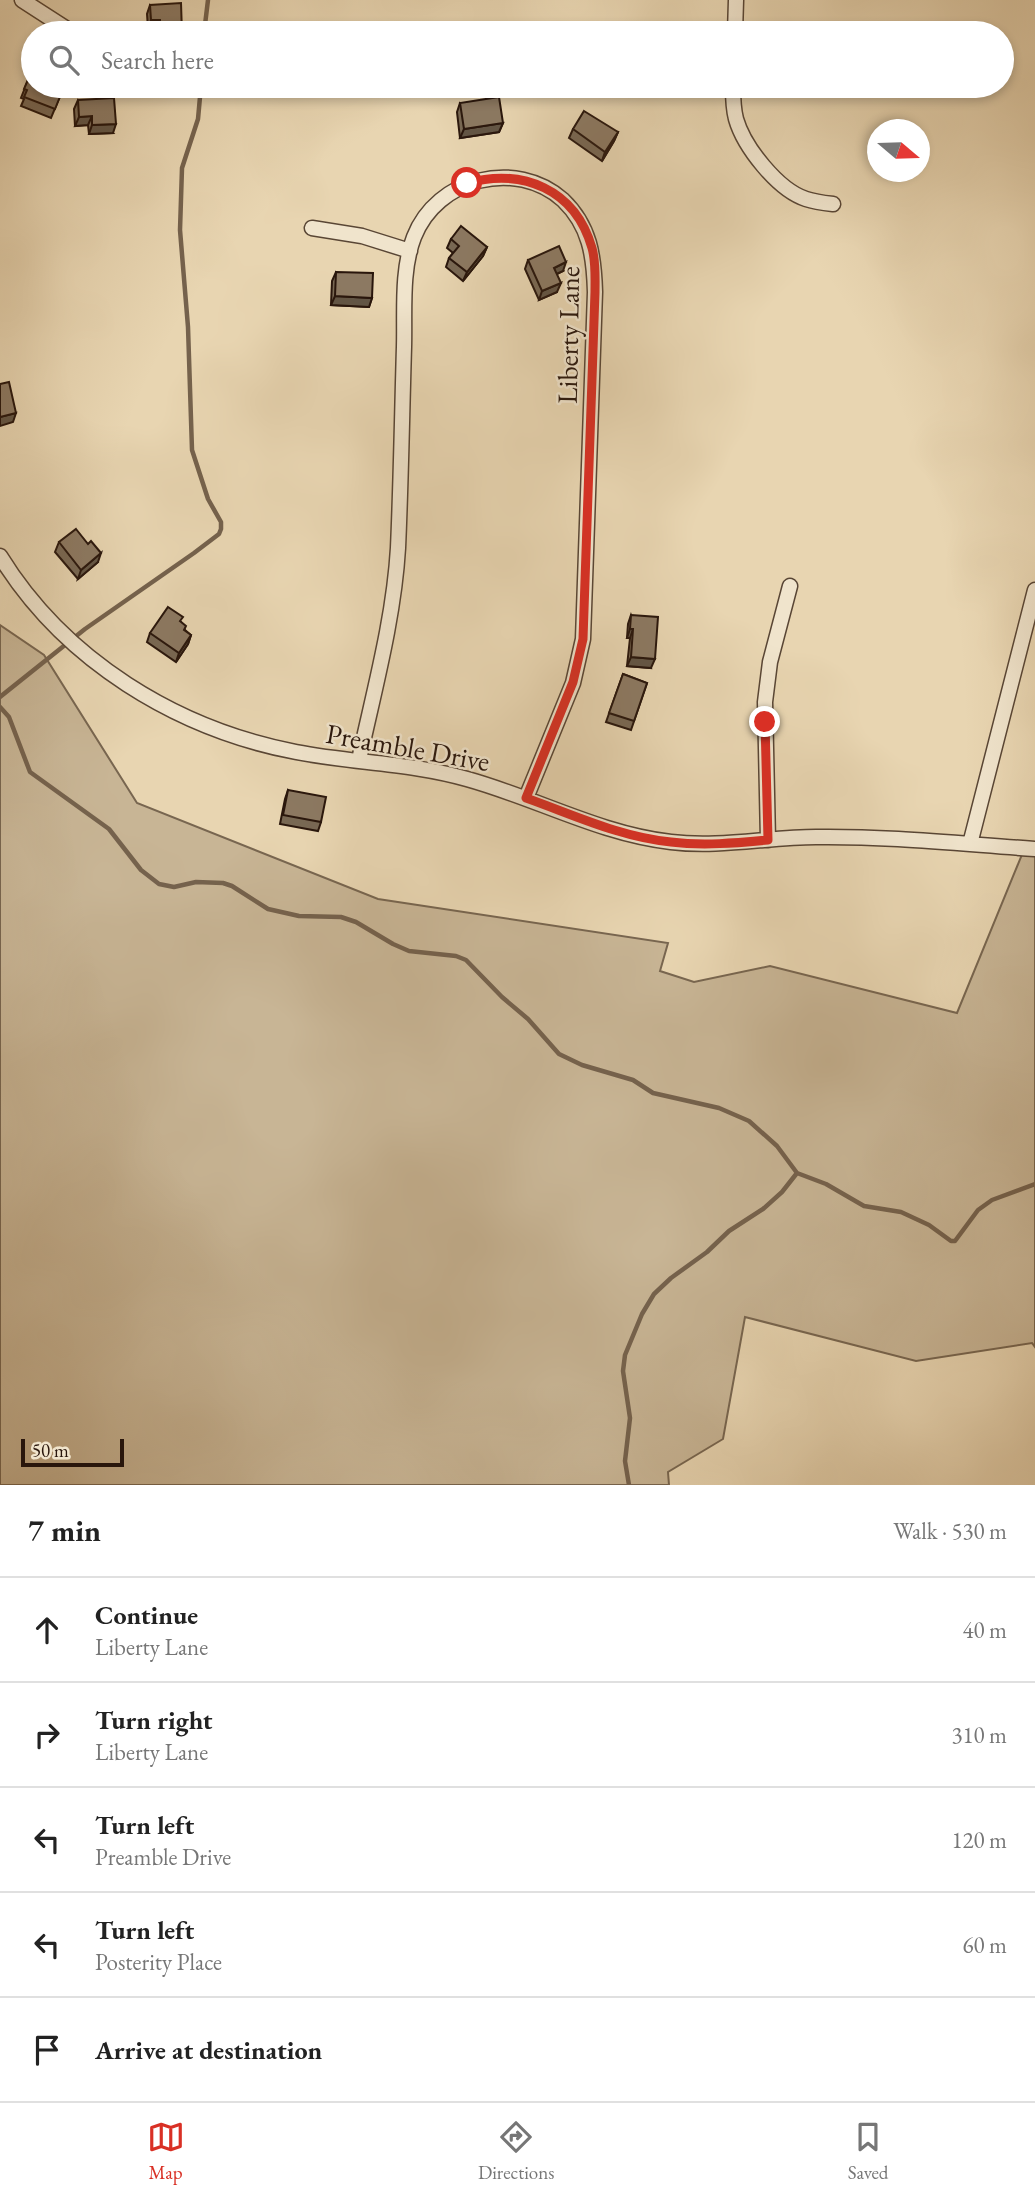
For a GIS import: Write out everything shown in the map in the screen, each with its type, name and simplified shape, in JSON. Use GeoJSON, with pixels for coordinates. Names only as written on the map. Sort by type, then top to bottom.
{"type":"FeatureCollection","features":[{"type":"Feature","properties":{"kind":"street"},"geometry":{"type":"LineString","coordinates":[[22,0],[54,21]]}},
{"type":"Feature","properties":{"kind":"street"},"geometry":{"type":"LineString","coordinates":[[736,0],[736,21]]}},
{"type":"Feature","properties":{"kind":"street"},"geometry":{"type":"LineString","coordinates":[[734,98],[740,132],[758,159],[792,192],[806,199],[833,204]]}},
{"type":"Feature","properties":{"kind":"street","name":"Liberty Lane"},"geometry":{"type":"LineString","coordinates":[[359,760],[394,597],[404,325],[410,251],[422,220],[450,192],[467,183],[487,178],[527,180],[546,188],[562,200],[581,223],[593,251],[595,292],[583,639],[573,682],[526,798]]}},
{"type":"Feature","properties":{"kind":"street"},"geometry":{"type":"LineString","coordinates":[[312,228],[362,236],[410,251]]}},
{"type":"Feature","properties":{"kind":"street","name":"Preamble Drive"},"geometry":{"type":"LineString","coordinates":[[0,556],[37,608],[72,643],[111,674],[154,701],[200,723],[248,741],[298,753],[443,773],[645,838],[693,844],[831,836],[1035,849]]}},
{"type":"Feature","properties":{"kind":"street"},"geometry":{"type":"LineString","coordinates":[[768,840],[765,702],[770,662],[790,586]]}},
{"type":"Feature","properties":{"kind":"street"},"geometry":{"type":"LineString","coordinates":[[970,844],[1035,590]]}},
{"type":"Feature","properties":{"kind":"shaded area"},"geometry":{"type":"Polygon","coordinates":[[[0,625],[44,655],[137,803],[378,899],[668,943],[660,971],[694,982],[770,966],[957,1013],[1023,852],[1035,853],[1035,1347],[1032,1343],[916,1361],[745,1317],[723,1439],[668,1472],[669,1485],[0,1485],[0,625]]]}},
{"type":"Feature","properties":{"kind":"building"},"geometry":{"type":"Polygon","coordinates":[[[181,3],[182,21],[151,20],[150,5],[181,3]]]}},
{"type":"Feature","properties":{"kind":"building"},"geometry":{"type":"Polygon","coordinates":[[[27,98],[59,98],[55,109],[27,98]]]}},
{"type":"Feature","properties":{"kind":"building"},"geometry":{"type":"Polygon","coordinates":[[[114,98],[116,124],[92,125],[92,116],[79,117],[78,100],[114,98]]]}},
{"type":"Feature","properties":{"kind":"building"},"geometry":{"type":"Polygon","coordinates":[[[499,98],[503,123],[464,129],[460,103],[499,98]]]}},
{"type":"Feature","properties":{"kind":"building"},"geometry":{"type":"Polygon","coordinates":[[[584,111],[618,132],[605,152],[573,129],[584,111]]]}},
{"type":"Feature","properties":{"kind":"building"},"geometry":{"type":"Polygon","coordinates":[[[461,226],[487,247],[467,272],[449,258],[459,246],[451,239],[461,226]]]}},
{"type":"Feature","properties":{"kind":"building"},"geometry":{"type":"Polygon","coordinates":[[[559,246],[566,262],[554,268],[561,283],[542,291],[528,260],[559,246]]]}},
{"type":"Feature","properties":{"kind":"building"},"geometry":{"type":"Polygon","coordinates":[[[336,272],[373,273],[372,298],[335,296],[336,272]]]}},
{"type":"Feature","properties":{"kind":"building"},"geometry":{"type":"Polygon","coordinates":[[[9,382],[16,413],[0,417],[0,384],[9,382]]]}},
{"type":"Feature","properties":{"kind":"building"},"geometry":{"type":"Polygon","coordinates":[[[76,529],[88,544],[91,541],[101,553],[81,570],[59,542],[76,529]]]}},
{"type":"Feature","properties":{"kind":"building"},"geometry":{"type":"Polygon","coordinates":[[[168,607],[183,617],[180,621],[186,626],[184,630],[191,635],[179,653],[150,633],[168,607]]]}},
{"type":"Feature","properties":{"kind":"building"},"geometry":{"type":"Polygon","coordinates":[[[631,615],[658,617],[655,659],[631,657],[631,615]]]}},
{"type":"Feature","properties":{"kind":"building"},"geometry":{"type":"Polygon","coordinates":[[[623,674],[647,683],[634,721],[609,713],[623,674]]]}},
{"type":"Feature","properties":{"kind":"building"},"geometry":{"type":"Polygon","coordinates":[[[288,790],[326,797],[321,822],[283,815],[288,790]]]}},
{"type":"Feature","properties":{"kind":"waterway"},"geometry":{"type":"LineString","coordinates":[[205,21],[208,0]]}},
{"type":"Feature","properties":{"kind":"waterway"},"geometry":{"type":"LineString","coordinates":[[0,697],[85,629],[219,534],[221,529],[221,522],[208,499],[192,450],[188,327],[180,230],[182,168],[198,119],[200,98]]}},
{"type":"Feature","properties":{"kind":"waterway"},"geometry":{"type":"LineString","coordinates":[[0,707],[9,717],[30,772],[109,829],[141,870],[159,884],[174,887],[196,882],[223,883],[268,909],[299,916],[341,917],[356,922],[409,951],[456,956],[466,960],[528,1019],[559,1054],[582,1065],[633,1080],[653,1093],[719,1108],[749,1121],[777,1146],[797,1173],[826,1184],[864,1206],[901,1212],[929,1225],[951,1241],[955,1241],[978,1210],[992,1200],[1035,1184]]}},
{"type":"Feature","properties":{"kind":"waterway"},"geometry":{"type":"LineString","coordinates":[[629,1485],[625,1461],[630,1418],[623,1371],[625,1355],[642,1314],[654,1294],[671,1278],[707,1252],[729,1231],[763,1209],[782,1192],[797,1173]]}},
{"type":"Feature","properties":{"kind":"route"},"geometry":{"type":"LineString","coordinates":[[467,183],[507,177],[527,180],[546,188],[576,215],[593,251],[595,292],[583,639],[573,682],[526,798],[601,826],[645,838],[693,844],[768,840],[765,722]]}}]}
